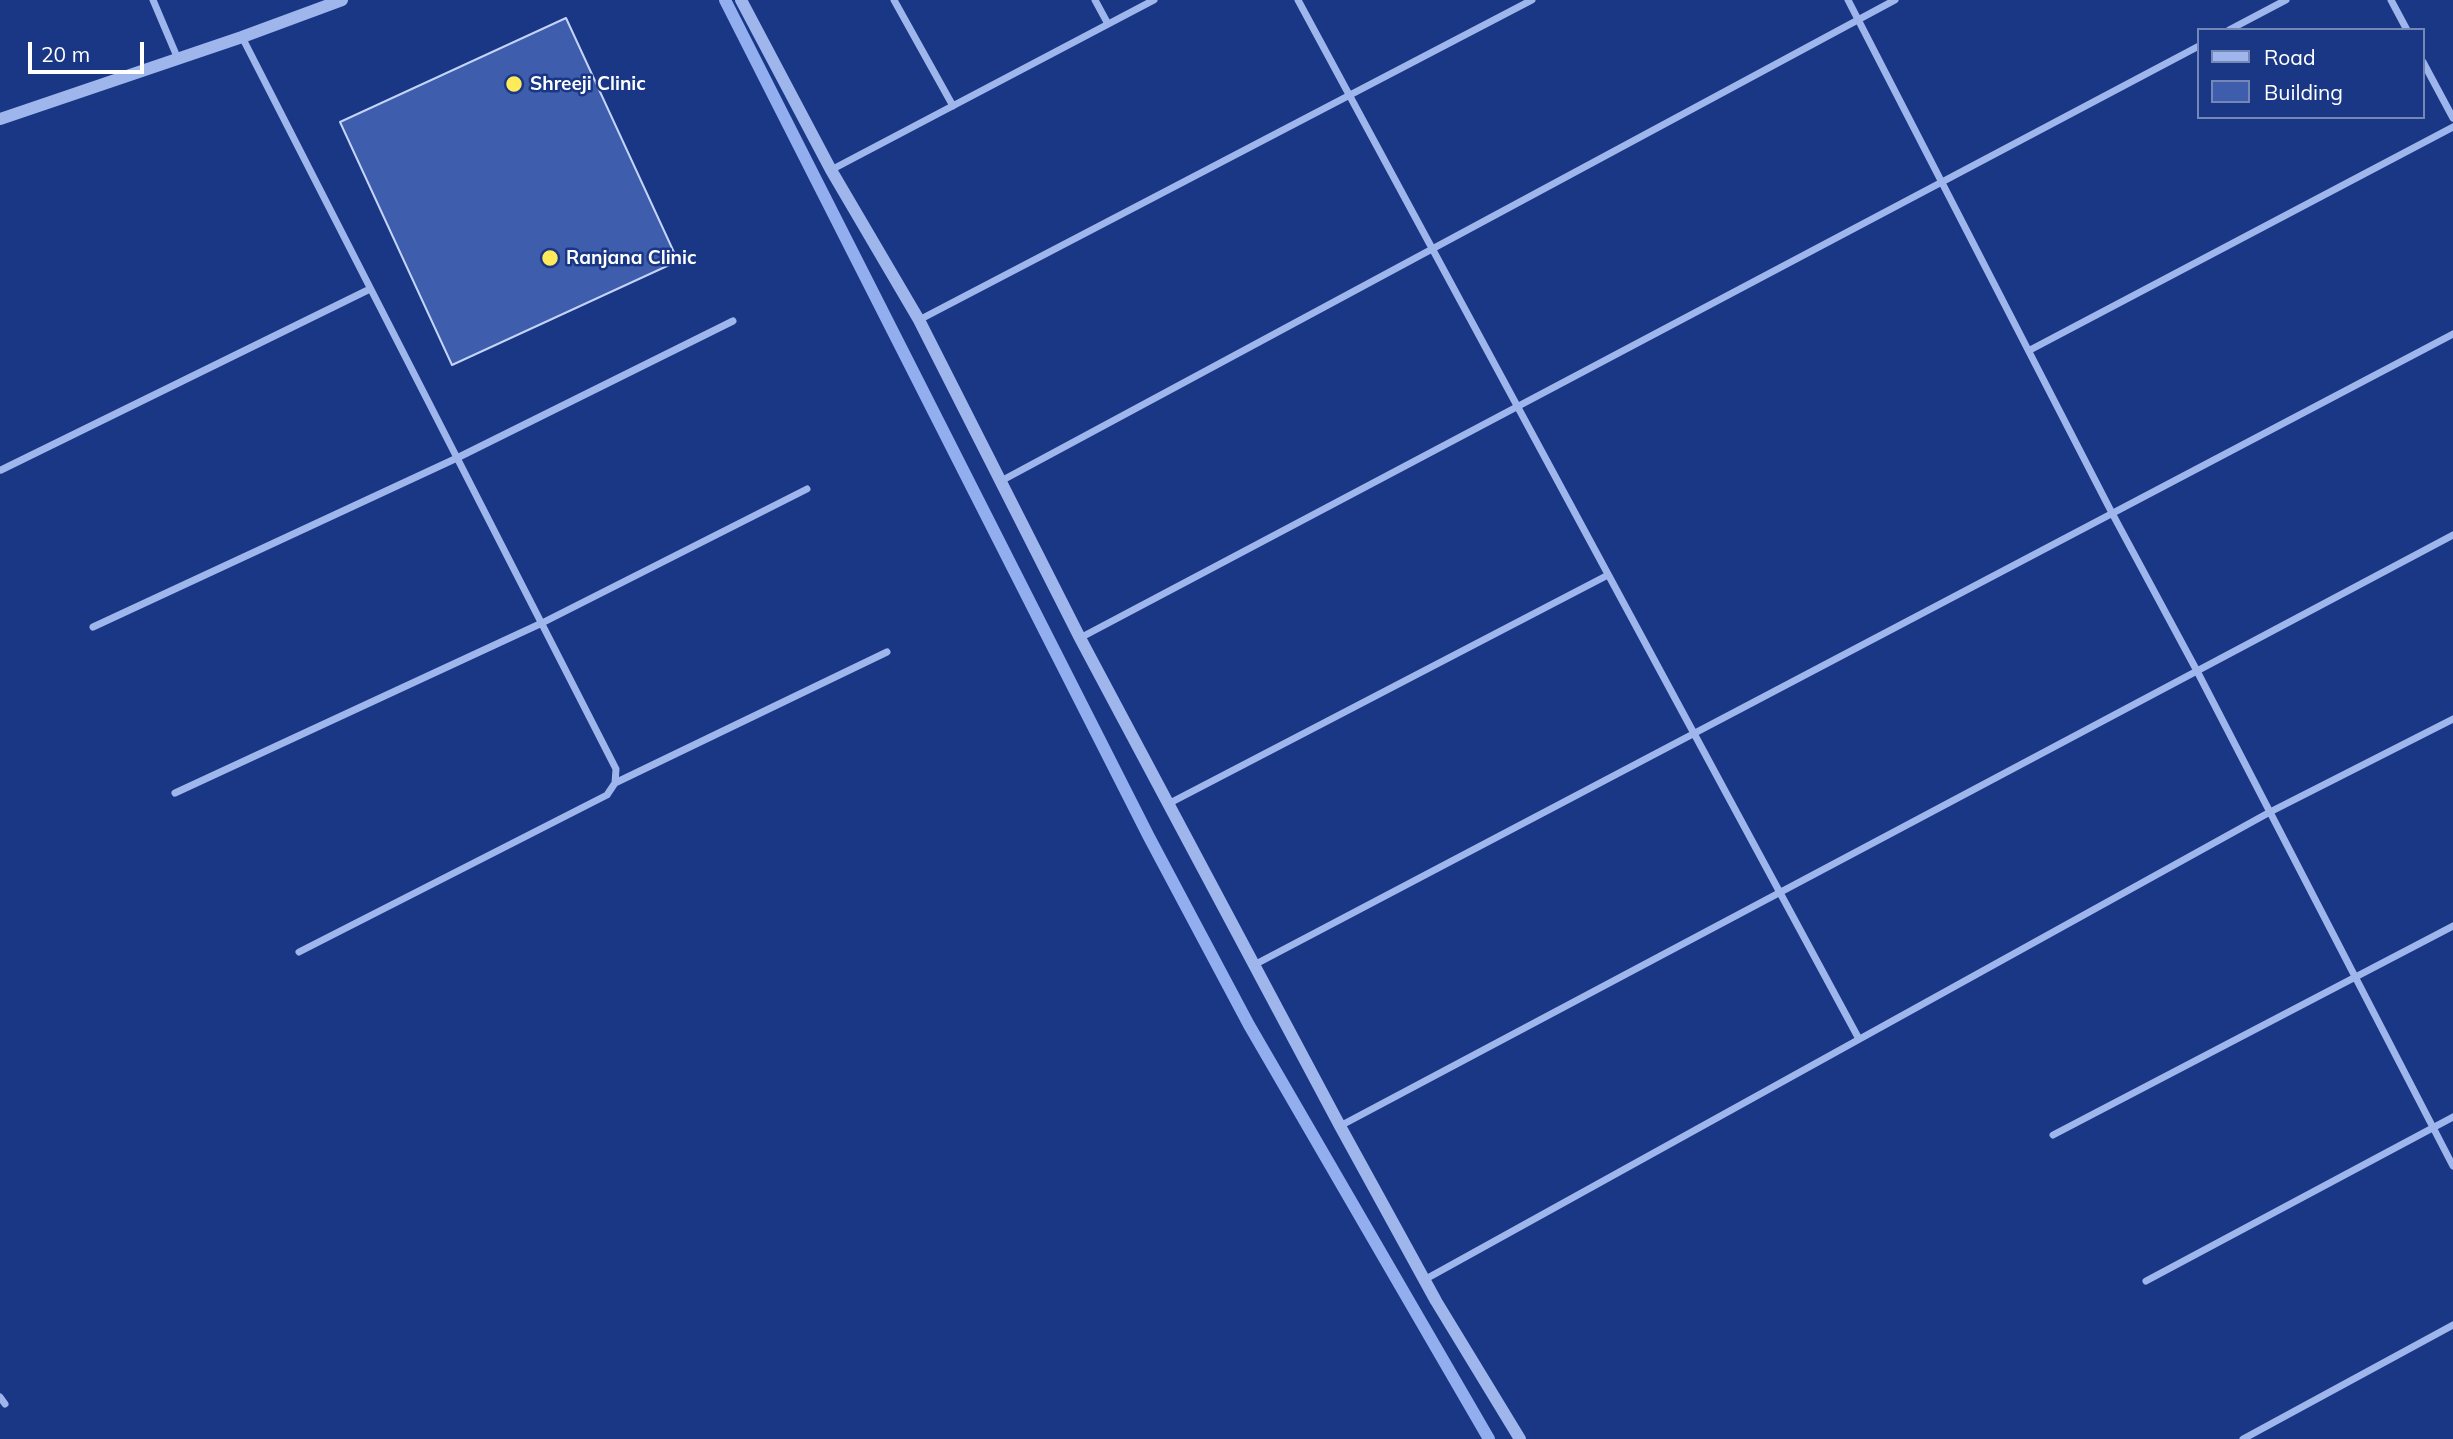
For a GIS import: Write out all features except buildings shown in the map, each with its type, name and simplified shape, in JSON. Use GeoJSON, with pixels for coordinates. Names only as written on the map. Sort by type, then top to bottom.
{"type":"FeatureCollection","features":[{"type":"Feature","properties":{"kind":"street"},"geometry":{"type":"LineString","coordinates":[[153,0],[178,59]]}},
{"type":"Feature","properties":{"kind":"street"},"geometry":{"type":"LineString","coordinates":[[0,119],[342,0]]}},
{"type":"Feature","properties":{"kind":"street"},"geometry":{"type":"LineString","coordinates":[[741,0],[831,170],[919,320],[1080,638],[1340,1126],[1424,1280],[1520,1439]]}},
{"type":"Feature","properties":{"kind":"street"},"geometry":{"type":"LineString","coordinates":[[894,0],[953,106]]}},
{"type":"Feature","properties":{"kind":"street"},"geometry":{"type":"LineString","coordinates":[[1095,0],[1108,24]]}},
{"type":"Feature","properties":{"kind":"street"},"geometry":{"type":"LineString","coordinates":[[831,170],[1154,0]]}},
{"type":"Feature","properties":{"kind":"street"},"geometry":{"type":"LineString","coordinates":[[1298,0],[1858,1039]]}},
{"type":"Feature","properties":{"kind":"street"},"geometry":{"type":"LineString","coordinates":[[919,320],[1532,0]]}},
{"type":"Feature","properties":{"kind":"street"},"geometry":{"type":"LineString","coordinates":[[1848,0],[2453,1166]]}},
{"type":"Feature","properties":{"kind":"street"},"geometry":{"type":"LineString","coordinates":[[1001,481],[1895,0]]}},
{"type":"Feature","properties":{"kind":"street"},"geometry":{"type":"LineString","coordinates":[[2234,28],[2286,0]]}},
{"type":"Feature","properties":{"kind":"street"},"geometry":{"type":"LineString","coordinates":[[2391,0],[2406,28]]}},
{"type":"Feature","properties":{"kind":"street"},"geometry":{"type":"LineString","coordinates":[[242,37],[616,769],[615,783],[607,796],[299,953]]}},
{"type":"Feature","properties":{"kind":"street"},"geometry":{"type":"LineString","coordinates":[[1080,638],[2198,47]]}},
{"type":"Feature","properties":{"kind":"street"},"geometry":{"type":"LineString","coordinates":[[2425,66],[2453,118]]}},
{"type":"Feature","properties":{"kind":"street"},"geometry":{"type":"LineString","coordinates":[[2030,350],[2453,127]]}},
{"type":"Feature","properties":{"kind":"street"},"geometry":{"type":"LineString","coordinates":[[1,470],[370,289]]}},
{"type":"Feature","properties":{"kind":"street"},"geometry":{"type":"LineString","coordinates":[[93,627],[457,458],[733,321]]}},
{"type":"Feature","properties":{"kind":"street"},"geometry":{"type":"LineString","coordinates":[[1254,965],[2453,334]]}},
{"type":"Feature","properties":{"kind":"street"},"geometry":{"type":"LineString","coordinates":[[175,793],[542,623],[807,489]]}},
{"type":"Feature","properties":{"kind":"street"},"geometry":{"type":"LineString","coordinates":[[1340,1126],[2453,535]]}},
{"type":"Feature","properties":{"kind":"street"},"geometry":{"type":"LineString","coordinates":[[1168,804],[1608,575]]}},
{"type":"Feature","properties":{"kind":"street"},"geometry":{"type":"LineString","coordinates":[[615,783],[887,652]]}},
{"type":"Feature","properties":{"kind":"street"},"geometry":{"type":"LineString","coordinates":[[1424,1280],[2270,813],[2453,719]]}},
{"type":"Feature","properties":{"kind":"street"},"geometry":{"type":"LineString","coordinates":[[2053,1135],[2453,926]]}},
{"type":"Feature","properties":{"kind":"street"},"geometry":{"type":"LineString","coordinates":[[2146,1281],[2453,1117]]}},
{"type":"Feature","properties":{"kind":"street"},"geometry":{"type":"LineString","coordinates":[[2243,1439],[2453,1325]]}},
{"type":"Feature","properties":{"kind":"waterway"},"geometry":{"type":"LineString","coordinates":[[725,0],[1149,837],[1249,1025],[1489,1439]]}},
{"type":"Feature","properties":{"kind":"place","name":"Shreeji Clinic"},"geometry":{"type":"Point","coordinates":[514,84]}},
{"type":"Feature","properties":{"kind":"place","name":"Ranjana Clinic"},"geometry":{"type":"Point","coordinates":[550,258]}}]}
